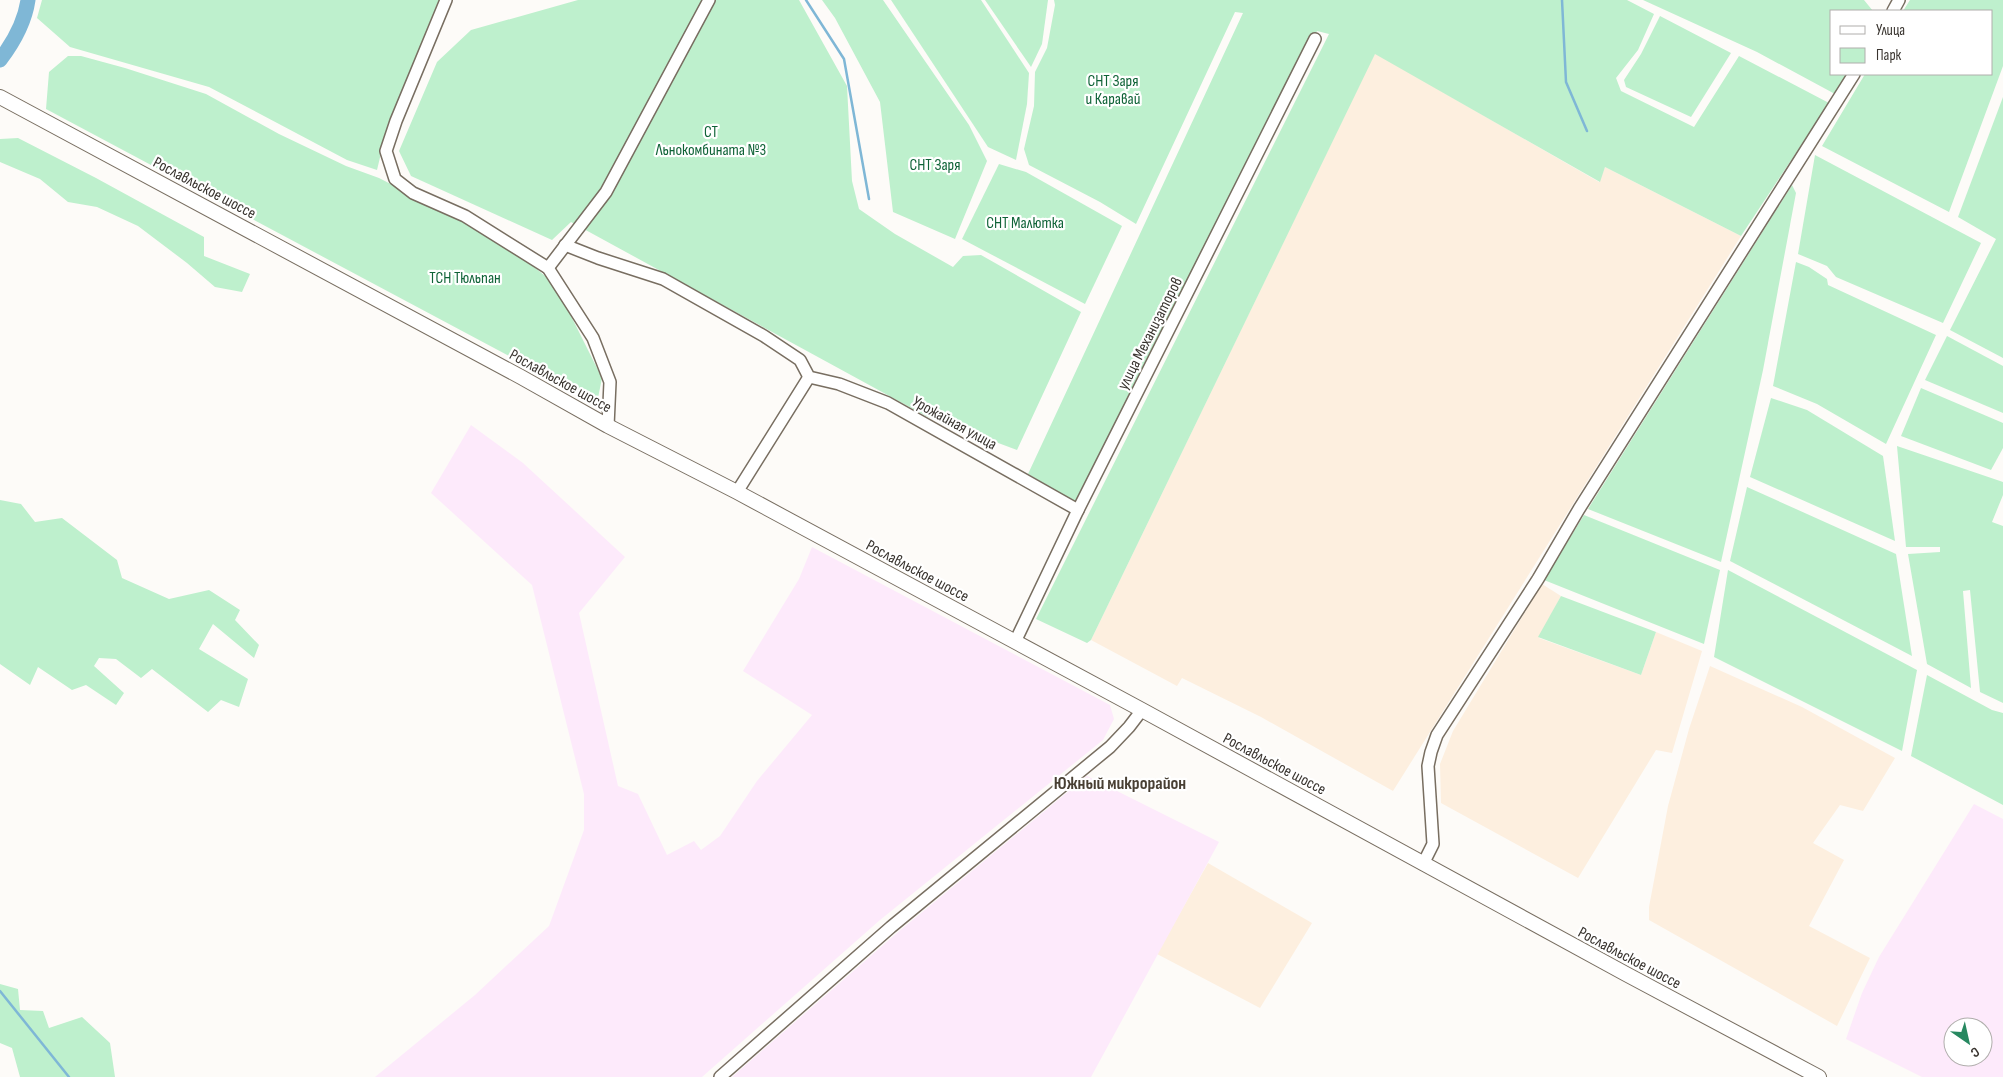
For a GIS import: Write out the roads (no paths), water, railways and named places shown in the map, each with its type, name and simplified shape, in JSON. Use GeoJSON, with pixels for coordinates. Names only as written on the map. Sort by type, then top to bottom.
{"type":"FeatureCollection","features":[{"type":"Feature","properties":{"kind":"main road","name":"Рославльское шоссе"},"geometry":{"type":"LineString","coordinates":[[0,96],[512,372],[608,426],[737,492],[1819,1077]]}},
{"type":"Feature","properties":{"kind":"street"},"geometry":{"type":"LineString","coordinates":[[446,0],[386,150],[395,179],[413,193],[465,216],[548,268],[593,338],[607,374],[610,382],[608,426]]}},
{"type":"Feature","properties":{"kind":"street"},"geometry":{"type":"LineString","coordinates":[[548,268],[606,192],[709,0]]}},
{"type":"Feature","properties":{"kind":"street","name":"улица Механизаторов"},"geometry":{"type":"LineString","coordinates":[[1015,642],[1078,510],[1315,40]]}},
{"type":"Feature","properties":{"kind":"street"},"geometry":{"type":"LineString","coordinates":[[1423,864],[1432,844],[1428,766],[1437,736],[1538,579],[1579,509],[1853,75]]}},
{"type":"Feature","properties":{"kind":"street"},"geometry":{"type":"LineString","coordinates":[[566,245],[598,258],[663,279],[764,336],[800,360],[809,377],[737,492]]}},
{"type":"Feature","properties":{"kind":"street","name":"Урожайная улица"},"geometry":{"type":"LineString","coordinates":[[809,377],[839,384],[888,403],[1078,510]]}},
{"type":"Feature","properties":{"kind":"street"},"geometry":{"type":"LineString","coordinates":[[720,1077],[891,927],[1110,747],[1142,710]]}},
{"type":"Feature","properties":{"kind":"waterway"},"geometry":{"type":"LineString","coordinates":[[0,60],[18,32],[28,0]]}},
{"type":"Feature","properties":{"kind":"waterway"},"geometry":{"type":"LineString","coordinates":[[806,0],[844,59],[869,199]]}},
{"type":"Feature","properties":{"kind":"waterway"},"geometry":{"type":"LineString","coordinates":[[1562,0],[1566,82],[1587,131]]}},
{"type":"Feature","properties":{"kind":"waterway"},"geometry":{"type":"LineString","coordinates":[[0,991],[69,1077]]}},
{"type":"Feature","properties":{"kind":"district","name":"Южный микрорайон"},"geometry":{"type":"Point","coordinates":[1120,783]}},
{"type":"Feature","properties":{"kind":"park label","name":"СНТ Заря и Каравай"},"geometry":{"type":"Point","coordinates":[1113,89]}},
{"type":"Feature","properties":{"kind":"park label","name":"СТ Льнокомбината №3"},"geometry":{"type":"Point","coordinates":[711,140]}},
{"type":"Feature","properties":{"kind":"park label","name":"СНТ Заря"},"geometry":{"type":"Point","coordinates":[935,164]}},
{"type":"Feature","properties":{"kind":"park label","name":"СНТ Малютка"},"geometry":{"type":"Point","coordinates":[1025,222]}},
{"type":"Feature","properties":{"kind":"park label","name":"ТСН Тюльпан"},"geometry":{"type":"Point","coordinates":[465,277]}}]}
